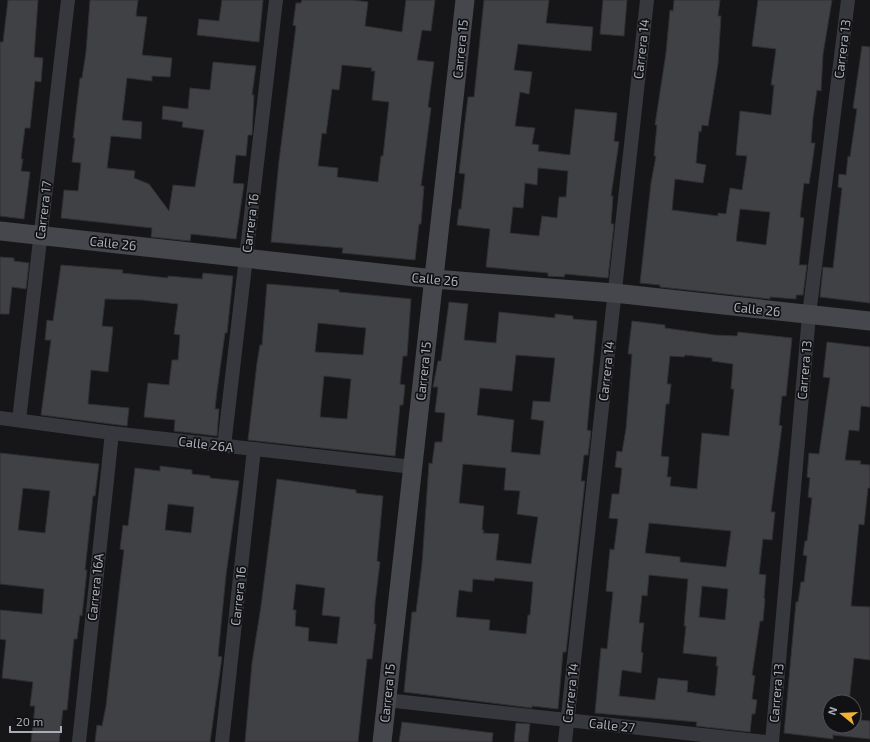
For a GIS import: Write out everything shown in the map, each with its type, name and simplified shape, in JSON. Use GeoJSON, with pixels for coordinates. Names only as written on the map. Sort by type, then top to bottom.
{"type":"FeatureCollection","features":[{"type":"Feature","properties":{"kind":"street","name":"Carrera 17"},"geometry":{"type":"LineString","coordinates":[[19,420],[68,0]]}},
{"type":"Feature","properties":{"kind":"street","name":"Carrera 16"},"geometry":{"type":"LineString","coordinates":[[224,446],[276,0]]}},
{"type":"Feature","properties":{"kind":"street","name":"Carrera 15"},"geometry":{"type":"LineString","coordinates":[[382,742],[465,0]]}},
{"type":"Feature","properties":{"kind":"street","name":"Carrera 14"},"geometry":{"type":"LineString","coordinates":[[564,742],[647,0]]}},
{"type":"Feature","properties":{"kind":"street","name":"Carrera 13"},"geometry":{"type":"LineString","coordinates":[[772,742],[809,315],[848,0]]}},
{"type":"Feature","properties":{"kind":"street","name":"Calle 26"},"geometry":{"type":"LineString","coordinates":[[0,231],[434,279],[614,293],[870,321]]}},
{"type":"Feature","properties":{"kind":"street","name":"Calle 26A"},"geometry":{"type":"LineString","coordinates":[[0,418],[112,433],[413,467]]}},
{"type":"Feature","properties":{"kind":"street","name":"Carrera 16A"},"geometry":{"type":"LineString","coordinates":[[79,742],[112,433]]}},
{"type":"Feature","properties":{"kind":"street","name":"Carrera 16"},"geometry":{"type":"LineString","coordinates":[[222,742],[254,449]]}},
{"type":"Feature","properties":{"kind":"street","name":"Calle 27"},"geometry":{"type":"LineString","coordinates":[[386,700],[766,742]]}},
{"type":"Feature","properties":{"kind":"building"},"geometry":{"type":"Polygon","coordinates":[[[8,0],[38,0],[34,57],[43,58],[41,82],[35,81],[30,128],[25,128],[21,159],[23,159],[21,171],[30,172],[24,219],[0,216],[0,42],[3,42],[8,0]]]}},
{"type":"Feature","properties":{"kind":"building"},"geometry":{"type":"Polygon","coordinates":[[[90,0],[138,0],[136,16],[147,17],[142,55],[172,58],[170,77],[152,76],[152,81],[127,78],[122,120],[142,122],[141,139],[111,136],[107,168],[135,171],[134,178],[149,184],[169,211],[173,185],[195,187],[204,130],[182,127],[183,122],[162,119],[163,106],[188,109],[190,88],[210,90],[213,62],[256,66],[252,95],[254,95],[252,135],[248,135],[246,156],[236,155],[233,183],[244,184],[236,239],[191,234],[190,241],[151,237],[152,228],[61,218],[64,190],[78,191],[81,163],[72,162],[75,138],[73,138],[80,78],[82,78],[86,52],[90,0]]]}},
{"type":"Feature","properties":{"kind":"building"},"geometry":{"type":"Polygon","coordinates":[[[222,0],[263,0],[259,42],[197,35],[199,19],[219,21],[222,0]]]}},
{"type":"Feature","properties":{"kind":"building"},"geometry":{"type":"Polygon","coordinates":[[[302,0],[352,0],[368,2],[365,26],[402,32],[406,0],[435,0],[431,31],[422,30],[417,60],[434,62],[428,107],[431,108],[421,186],[424,186],[421,224],[419,224],[415,260],[342,253],[343,248],[271,242],[279,161],[296,26],[293,25],[296,3],[301,3],[302,0]],[[342,65],[339,90],[332,89],[326,134],[322,133],[318,166],[338,168],[337,177],[378,182],[381,156],[383,156],[389,102],[372,100],[375,71],[371,71],[372,68],[342,65]]]}},
{"type":"Feature","properties":{"kind":"building"},"geometry":{"type":"Polygon","coordinates":[[[484,0],[549,0],[546,23],[593,27],[591,51],[518,44],[514,70],[532,72],[529,94],[520,92],[515,126],[535,128],[532,144],[539,145],[538,151],[570,155],[575,109],[617,113],[614,141],[619,142],[611,196],[613,196],[611,224],[614,224],[608,278],[565,274],[564,277],[548,276],[548,273],[486,267],[490,229],[457,225],[459,209],[461,209],[465,174],[459,173],[468,97],[474,97],[484,0]],[[538,168],[537,185],[525,183],[523,208],[513,207],[510,233],[539,236],[542,216],[557,218],[559,197],[566,197],[568,171],[538,168]]]}},
{"type":"Feature","properties":{"kind":"building"},"geometry":{"type":"Polygon","coordinates":[[[603,0],[627,0],[624,36],[600,34],[603,0]]]}},
{"type":"Feature","properties":{"kind":"building"},"geometry":{"type":"Polygon","coordinates":[[[674,0],[720,0],[718,16],[721,16],[718,64],[708,126],[702,125],[701,132],[699,131],[696,163],[706,165],[703,183],[675,179],[672,210],[718,216],[718,213],[726,214],[730,188],[742,190],[747,156],[736,155],[740,111],[771,115],[774,85],[771,85],[776,49],[752,46],[758,0],[832,0],[823,54],[821,91],[817,90],[813,118],[811,143],[815,143],[812,165],[809,184],[804,183],[800,217],[804,218],[799,265],[807,265],[803,295],[796,295],[796,299],[770,297],[770,299],[660,287],[660,285],[640,283],[651,183],[656,156],[654,156],[657,125],[655,125],[666,53],[670,10],[673,11],[674,0]],[[740,209],[736,241],[766,245],[770,212],[740,209]]]}},
{"type":"Feature","properties":{"kind":"building"},"geometry":{"type":"Polygon","coordinates":[[[862,46],[870,47],[870,303],[820,297],[823,267],[833,268],[842,188],[838,187],[839,174],[846,175],[848,156],[850,157],[857,109],[853,108],[862,46]]]}},
{"type":"Feature","properties":{"kind":"building"},"geometry":{"type":"Polygon","coordinates":[[[0,257],[14,258],[14,261],[29,263],[26,289],[12,287],[9,314],[0,314],[0,257]]]}},
{"type":"Feature","properties":{"kind":"building"},"geometry":{"type":"Polygon","coordinates":[[[61,265],[123,270],[122,273],[168,278],[168,276],[202,279],[203,273],[233,276],[227,333],[225,333],[215,409],[219,409],[217,436],[174,431],[175,420],[144,417],[148,383],[169,385],[172,360],[178,360],[180,335],[174,334],[178,304],[142,300],[105,299],[102,326],[113,327],[108,372],[91,370],[88,404],[129,408],[127,426],[41,415],[51,340],[45,340],[47,320],[53,321],[61,265]]]}},
{"type":"Feature","properties":{"kind":"building"},"geometry":{"type":"Polygon","coordinates":[[[267,284],[339,290],[339,292],[411,299],[407,356],[403,356],[400,384],[405,385],[403,405],[400,405],[395,456],[248,440],[257,363],[260,345],[262,345],[267,284]],[[318,323],[315,352],[363,355],[366,328],[318,323]],[[324,376],[320,417],[347,419],[351,379],[324,376]]]}},
{"type":"Feature","properties":{"kind":"building"},"geometry":{"type":"Polygon","coordinates":[[[449,302],[468,304],[464,340],[496,343],[499,312],[555,318],[555,314],[573,316],[573,319],[597,321],[587,430],[591,431],[588,455],[584,455],[581,481],[585,481],[566,652],[563,652],[558,709],[532,706],[532,708],[404,692],[412,612],[416,612],[422,564],[429,463],[432,464],[435,442],[442,442],[445,413],[435,412],[438,387],[433,387],[438,361],[441,361],[449,302]],[[516,355],[512,391],[480,388],[477,415],[514,420],[511,452],[540,455],[544,421],[531,419],[533,401],[550,402],[555,358],[516,355]],[[463,464],[459,503],[484,506],[483,533],[499,534],[496,560],[531,564],[538,517],[517,514],[520,491],[504,490],[506,468],[463,464]],[[495,578],[494,581],[473,579],[472,592],[459,590],[456,617],[490,620],[489,630],[526,634],[528,615],[530,615],[533,582],[495,578]]]}},
{"type":"Feature","properties":{"kind":"building"},"geometry":{"type":"Polygon","coordinates":[[[632,321],[665,325],[665,328],[715,335],[737,336],[738,332],[792,338],[786,396],[782,396],[779,425],[782,426],[771,512],[775,512],[772,540],[763,539],[759,574],[766,575],[765,599],[763,621],[760,621],[752,675],[755,676],[752,699],[757,700],[755,714],[752,714],[750,732],[696,726],[697,722],[595,713],[601,648],[607,649],[613,592],[606,591],[610,549],[614,550],[618,519],[609,518],[612,494],[619,494],[622,468],[615,467],[617,451],[622,452],[626,429],[632,354],[628,354],[632,321]],[[685,355],[684,357],[670,356],[667,384],[671,384],[669,404],[666,404],[661,456],[669,457],[667,477],[671,477],[670,486],[697,489],[702,433],[729,436],[734,389],[731,389],[733,364],[712,361],[712,358],[685,355]],[[649,523],[645,553],[680,557],[680,562],[726,567],[731,531],[649,523]],[[649,575],[647,596],[642,595],[639,623],[644,623],[641,652],[643,653],[641,673],[622,670],[619,696],[655,700],[658,678],[688,681],[687,692],[715,696],[718,666],[716,666],[717,657],[683,653],[688,579],[649,575]],[[702,586],[699,617],[725,620],[728,589],[702,586]]]}},
{"type":"Feature","properties":{"kind":"building"},"geometry":{"type":"Polygon","coordinates":[[[827,342],[870,347],[870,407],[861,406],[859,431],[849,430],[845,460],[861,461],[860,464],[870,465],[870,488],[868,488],[864,525],[859,524],[851,606],[870,607],[870,660],[854,658],[850,694],[822,694],[822,734],[862,734],[862,720],[870,721],[870,739],[833,735],[833,739],[784,733],[796,602],[798,602],[801,582],[804,582],[807,556],[803,555],[805,541],[807,541],[812,498],[808,497],[810,478],[807,477],[809,453],[819,454],[830,378],[823,377],[827,342]]]}},
{"type":"Feature","properties":{"kind":"building"},"geometry":{"type":"Polygon","coordinates":[[[0,453],[99,464],[95,496],[93,496],[85,570],[87,570],[82,616],[80,615],[77,639],[74,639],[67,710],[63,710],[59,742],[31,742],[35,706],[30,706],[33,682],[2,678],[6,640],[0,639],[0,610],[42,614],[44,589],[0,584],[0,453]],[[23,488],[18,530],[45,533],[50,491],[23,488]]]}},
{"type":"Feature","properties":{"kind":"building"},"geometry":{"type":"Polygon","coordinates":[[[160,466],[192,470],[192,474],[210,476],[210,478],[239,481],[226,575],[218,656],[222,657],[210,742],[95,742],[97,725],[102,726],[106,706],[124,550],[120,549],[123,525],[128,526],[135,468],[160,471],[160,466]],[[168,504],[165,530],[191,533],[194,507],[168,504]]]}},
{"type":"Feature","properties":{"kind":"building"},"geometry":{"type":"Polygon","coordinates":[[[277,479],[356,490],[356,493],[383,496],[377,561],[380,562],[375,603],[374,624],[376,624],[372,659],[367,659],[358,742],[245,742],[252,663],[261,606],[277,479]],[[296,584],[293,610],[296,610],[295,626],[309,628],[308,641],[337,644],[340,617],[322,615],[325,588],[296,584]]]}},
{"type":"Feature","properties":{"kind":"building"},"geometry":{"type":"Polygon","coordinates":[[[402,722],[493,733],[492,742],[399,742],[402,722]]]}},
{"type":"Feature","properties":{"kind":"building"},"geometry":{"type":"Polygon","coordinates":[[[516,723],[530,724],[528,742],[514,742],[516,723]]]}}]}
